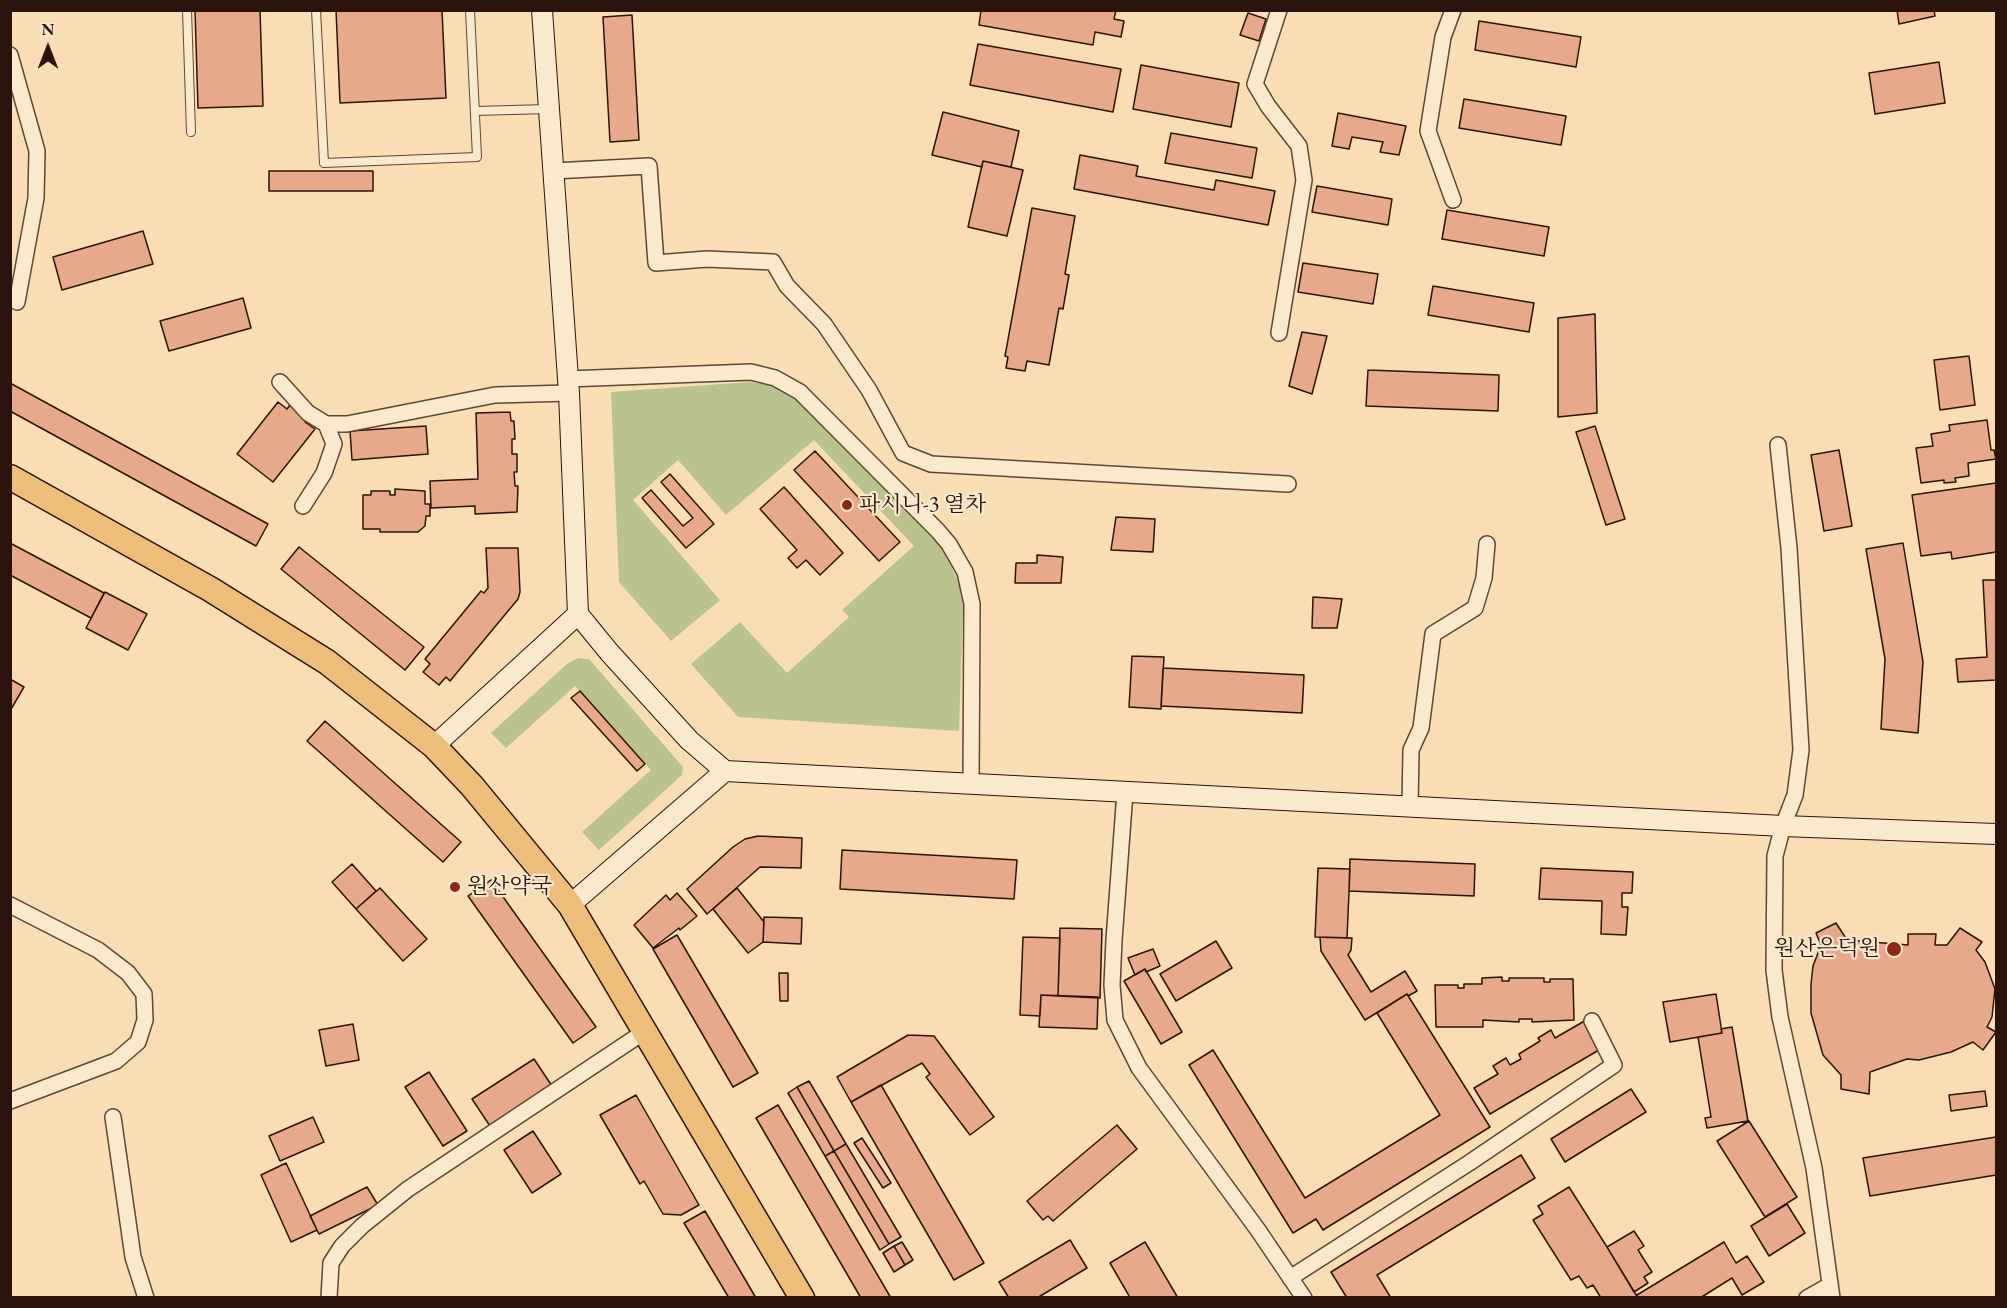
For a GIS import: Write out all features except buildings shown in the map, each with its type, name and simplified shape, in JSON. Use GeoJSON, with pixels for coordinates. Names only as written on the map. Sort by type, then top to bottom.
{"type":"FeatureCollection","features":[{"type":"Feature","properties":{"kind":"highway"},"geometry":{"type":"LineString","coordinates":[[10,477],[210,589],[327,662],[434,746],[472,786],[570,904],[802,1298]]}},
{"type":"Feature","properties":{"kind":"main road"},"geometry":{"type":"LineString","coordinates":[[542,10],[568,386],[578,614],[609,652],[689,740],[725,771],[1783,826],[1996,834]]}},
{"type":"Feature","properties":{"kind":"main road"},"geometry":{"type":"LineString","coordinates":[[434,746],[578,614]]}},
{"type":"Feature","properties":{"kind":"main road"},"geometry":{"type":"LineString","coordinates":[[570,904],[725,771]]}},
{"type":"Feature","properties":{"kind":"street"},"geometry":{"type":"LineString","coordinates":[[1279,10],[1255,84],[1268,106],[1299,146],[1304,180],[1279,333]]}},
{"type":"Feature","properties":{"kind":"street"},"geometry":{"type":"LineString","coordinates":[[1453,10],[1443,37],[1428,130],[1453,200]]}},
{"type":"Feature","properties":{"kind":"street"},"geometry":{"type":"LineString","coordinates":[[10,55],[38,151],[36,198],[17,302]]}},
{"type":"Feature","properties":{"kind":"street"},"geometry":{"type":"LineString","coordinates":[[553,171],[650,166],[656,263],[707,259],[773,262],[787,286],[824,324],[869,390],[903,453],[930,464],[1288,484]]}},
{"type":"Feature","properties":{"kind":"street"},"geometry":{"type":"LineString","coordinates":[[280,382],[308,413],[326,424],[347,424],[495,395],[568,386],[751,372],[775,378],[800,392],[938,531],[949,544],[965,573],[972,604],[971,785]]}},
{"type":"Feature","properties":{"kind":"street"},"geometry":{"type":"LineString","coordinates":[[303,506],[324,473],[334,444],[326,424]]}},
{"type":"Feature","properties":{"kind":"street"},"geometry":{"type":"LineString","coordinates":[[1778,445],[1789,548],[1801,750],[1795,795],[1775,856],[1774,970],[1780,1017],[1814,1168],[1831,1291],[1807,1298]]}},
{"type":"Feature","properties":{"kind":"street"},"geometry":{"type":"LineString","coordinates":[[1410,806],[1411,750],[1421,728],[1433,634],[1474,608],[1484,578],[1487,544]]}},
{"type":"Feature","properties":{"kind":"street"},"geometry":{"type":"LineString","coordinates":[[1125,792],[1112,985],[1115,1020],[1139,1068],[1151,1086],[1258,1230],[1304,1298]]}},
{"type":"Feature","properties":{"kind":"street"},"geometry":{"type":"LineString","coordinates":[[10,905],[98,950],[128,973],[144,994],[145,1020],[138,1042],[116,1061],[10,1101]]}},
{"type":"Feature","properties":{"kind":"street"},"geometry":{"type":"LineString","coordinates":[[1290,1278],[1614,1065],[1592,1021]]}},
{"type":"Feature","properties":{"kind":"street"},"geometry":{"type":"LineString","coordinates":[[329,1298],[331,1263],[342,1246],[362,1226],[408,1189],[644,1032]]}},
{"type":"Feature","properties":{"kind":"street"},"geometry":{"type":"LineString","coordinates":[[113,1117],[134,1257],[146,1298]]}},
{"type":"Feature","properties":{"kind":"lane"},"geometry":{"type":"LineString","coordinates":[[187,10],[191,132]]}},
{"type":"Feature","properties":{"kind":"lane"},"geometry":{"type":"LineString","coordinates":[[316,10],[324,164],[477,157],[470,10]]}},
{"type":"Feature","properties":{"kind":"lane"},"geometry":{"type":"LineString","coordinates":[[475,111],[549,109]]}},
{"type":"Feature","properties":{"kind":"green space"},"geometry":{"type":"Polygon","coordinates":[[[750,382],[769,385],[796,398],[941,546],[958,581],[963,607],[959,731],[738,717],[691,664],[740,622],[787,673],[849,617],[842,610],[914,546],[814,440],[726,515],[678,460],[633,500],[720,600],[671,641],[619,582],[611,392],[750,382]]]}},
{"type":"Feature","properties":{"kind":"green space"},"geometry":{"type":"Polygon","coordinates":[[[578,658],[589,659],[683,767],[682,775],[599,850],[582,832],[651,770],[575,686],[506,748],[491,733],[567,664],[578,658]]]}},
{"type":"Feature","properties":{"kind":"place","name":"파시니-3 열차"},"geometry":{"type":"Point","coordinates":[847,505]}},
{"type":"Feature","properties":{"kind":"place","name":"원산약국"},"geometry":{"type":"Point","coordinates":[455,887]}},
{"type":"Feature","properties":{"kind":"place","name":"원산은덕원"},"geometry":{"type":"Point","coordinates":[1894,949]}}]}
